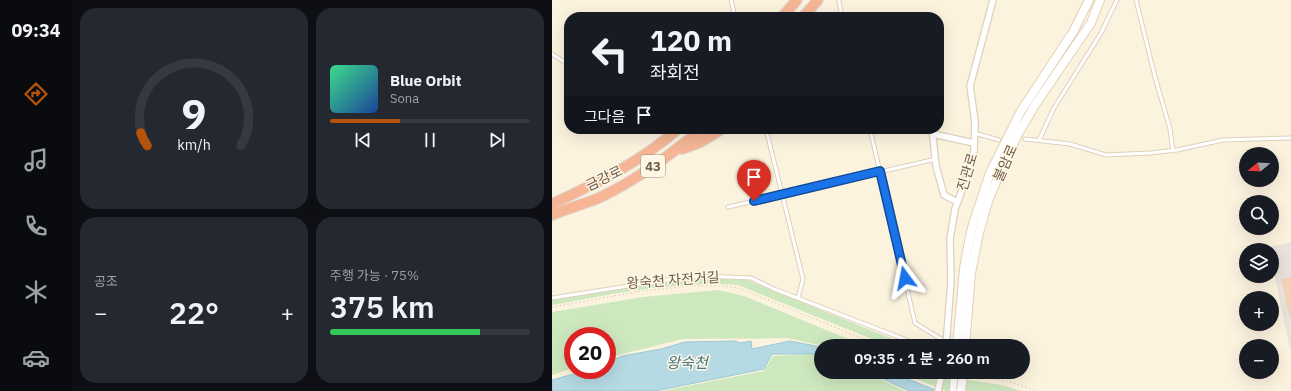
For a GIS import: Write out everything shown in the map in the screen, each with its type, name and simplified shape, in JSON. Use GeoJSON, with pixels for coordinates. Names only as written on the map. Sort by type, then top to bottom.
{"type":"FeatureCollection","features":[{"type":"Feature","properties":{"kind":"highway"},"geometry":{"type":"LineString","coordinates":[[786,12],[797,0]]}},
{"type":"Feature","properties":{"kind":"highway"},"geometry":{"type":"LineString","coordinates":[[808,12],[818,0]]}},
{"type":"Feature","properties":{"kind":"highway","name":"금강로"},"geometry":{"type":"LineString","coordinates":[[552,204],[622,170],[660,145],[672,134]]}},
{"type":"Feature","properties":{"kind":"highway","name":"금강로"},"geometry":{"type":"LineString","coordinates":[[552,215],[600,197],[639,176],[674,152],[696,134]]}},
{"type":"Feature","properties":{"kind":"highway"},"geometry":{"type":"LineString","coordinates":[[674,152],[701,142],[714,134]]}},
{"type":"Feature","properties":{"kind":"highway"},"geometry":{"type":"LineString","coordinates":[[552,199],[582,190]]}},
{"type":"Feature","properties":{"kind":"highway"},"geometry":{"type":"LineString","coordinates":[[552,222],[574,214],[600,197]]}},
{"type":"Feature","properties":{"kind":"street","name":"진관로"},"geometry":{"type":"LineString","coordinates":[[946,339],[951,281],[950,239],[957,202],[972,162],[974,143],[975,122],[970,86],[993,0]]}},
{"type":"Feature","properties":{"kind":"street","name":"불암로"},"geometry":{"type":"LineString","coordinates":[[958,339],[973,224],[990,173],[1021,111],[1073,32],[1089,0]]}},
{"type":"Feature","properties":{"kind":"street","name":"불암로"},"geometry":{"type":"LineString","coordinates":[[965,339],[968,271],[988,201],[1018,134],[1091,22],[1100,0]]}},
{"type":"Feature","properties":{"kind":"street"},"geometry":{"type":"LineString","coordinates":[[932,134],[944,195],[957,202]]}},
{"type":"Feature","properties":{"kind":"street"},"geometry":{"type":"LineString","coordinates":[[940,134],[974,143]]}},
{"type":"Feature","properties":{"kind":"street"},"geometry":{"type":"LineString","coordinates":[[938,391],[941,379]]}},
{"type":"Feature","properties":{"kind":"street"},"geometry":{"type":"LineString","coordinates":[[954,391],[955,379]]}},
{"type":"Feature","properties":{"kind":"street"},"geometry":{"type":"LineString","coordinates":[[961,391],[962,379]]}},
{"type":"Feature","properties":{"kind":"lane"},"geometry":{"type":"LineString","coordinates":[[731,0],[735,12]]}},
{"type":"Feature","properties":{"kind":"lane"},"geometry":{"type":"LineString","coordinates":[[1039,140],[1054,108],[1101,33],[1117,0]]}},
{"type":"Feature","properties":{"kind":"lane"},"geometry":{"type":"LineString","coordinates":[[1136,0],[1155,77],[1170,129],[1173,151]]}},
{"type":"Feature","properties":{"kind":"lane"},"geometry":{"type":"LineString","coordinates":[[839,1],[841,12]]}},
{"type":"Feature","properties":{"kind":"lane"},"geometry":{"type":"LineString","coordinates":[[552,54],[564,62]]}},
{"type":"Feature","properties":{"kind":"lane"},"geometry":{"type":"LineString","coordinates":[[974,133],[999,140]]}},
{"type":"Feature","properties":{"kind":"lane"},"geometry":{"type":"LineString","coordinates":[[767,134],[803,279],[798,298]]}},
{"type":"Feature","properties":{"kind":"lane"},"geometry":{"type":"LineString","coordinates":[[871,134],[915,323],[939,339]]}},
{"type":"Feature","properties":{"kind":"lane"},"geometry":{"type":"LineString","coordinates":[[1025,139],[1070,144],[1106,155],[1173,151],[1223,140],[1291,138]]}},
{"type":"Feature","properties":{"kind":"lane"},"geometry":{"type":"LineString","coordinates":[[728,207],[936,159]]}},
{"type":"Feature","properties":{"kind":"lane"},"geometry":{"type":"LineString","coordinates":[[552,298],[679,278],[704,276],[751,278],[904,339]]}},
{"type":"Feature","properties":{"kind":"path","name":"왕숙천 자전거길"},"geometry":{"type":"LineString","coordinates":[[552,306],[672,288],[711,285],[732,287],[747,291],[864,339]]}},
{"type":"Feature","properties":{"kind":"path"},"geometry":{"type":"LineString","coordinates":[[990,379],[1007,381],[1037,391]]}},
{"type":"Feature","properties":{"kind":"shaded area"},"geometry":{"type":"Polygon","coordinates":[[[1291,242],[1291,354],[1276,283],[1279,283],[1279,245],[1291,242]]]}},
{"type":"Feature","properties":{"kind":"green space"},"geometry":{"type":"Polygon","coordinates":[[[702,278],[747,280],[893,339],[872,339],[738,285],[692,284],[668,286],[552,305],[552,300],[630,287],[702,278]]]}},
{"type":"Feature","properties":{"kind":"green space"},"geometry":{"type":"Polygon","coordinates":[[[718,290],[744,296],[848,339],[814,339],[814,344],[788,338],[682,339],[616,356],[616,327],[564,327],[564,371],[552,375],[552,312],[643,297],[718,290]]]}},
{"type":"Feature","properties":{"kind":"green space"},"geometry":{"type":"Polygon","coordinates":[[[814,354],[814,379],[880,379],[905,391],[662,391],[764,371],[773,356],[814,354]]]}},
{"type":"Feature","properties":{"kind":"green space"},"geometry":{"type":"Polygon","coordinates":[[[916,379],[961,379],[1002,385],[1021,391],[946,391],[916,379]]]}},
{"type":"Feature","properties":{"kind":"water","name":"왕숙천"},"geometry":{"type":"Polygon","coordinates":[[[735,341],[740,343],[751,341],[752,349],[790,341],[814,346],[814,354],[772,354],[764,369],[655,391],[552,391],[552,380],[564,377],[564,379],[616,379],[616,359],[622,356],[661,349],[685,342],[735,341]]]}},
{"type":"Feature","properties":{"kind":"water"},"geometry":{"type":"Polygon","coordinates":[[[884,379],[908,379],[938,391],[909,391],[884,379]]]}},
{"type":"Feature","properties":{"kind":"building"},"geometry":{"type":"Polygon","coordinates":[[[1291,277],[1291,315],[1289,315],[1281,279],[1291,277]]]}},
{"type":"Feature","properties":{"kind":"route"},"geometry":{"type":"LineString","coordinates":[[754,201],[880,171],[905,278]]}}]}
